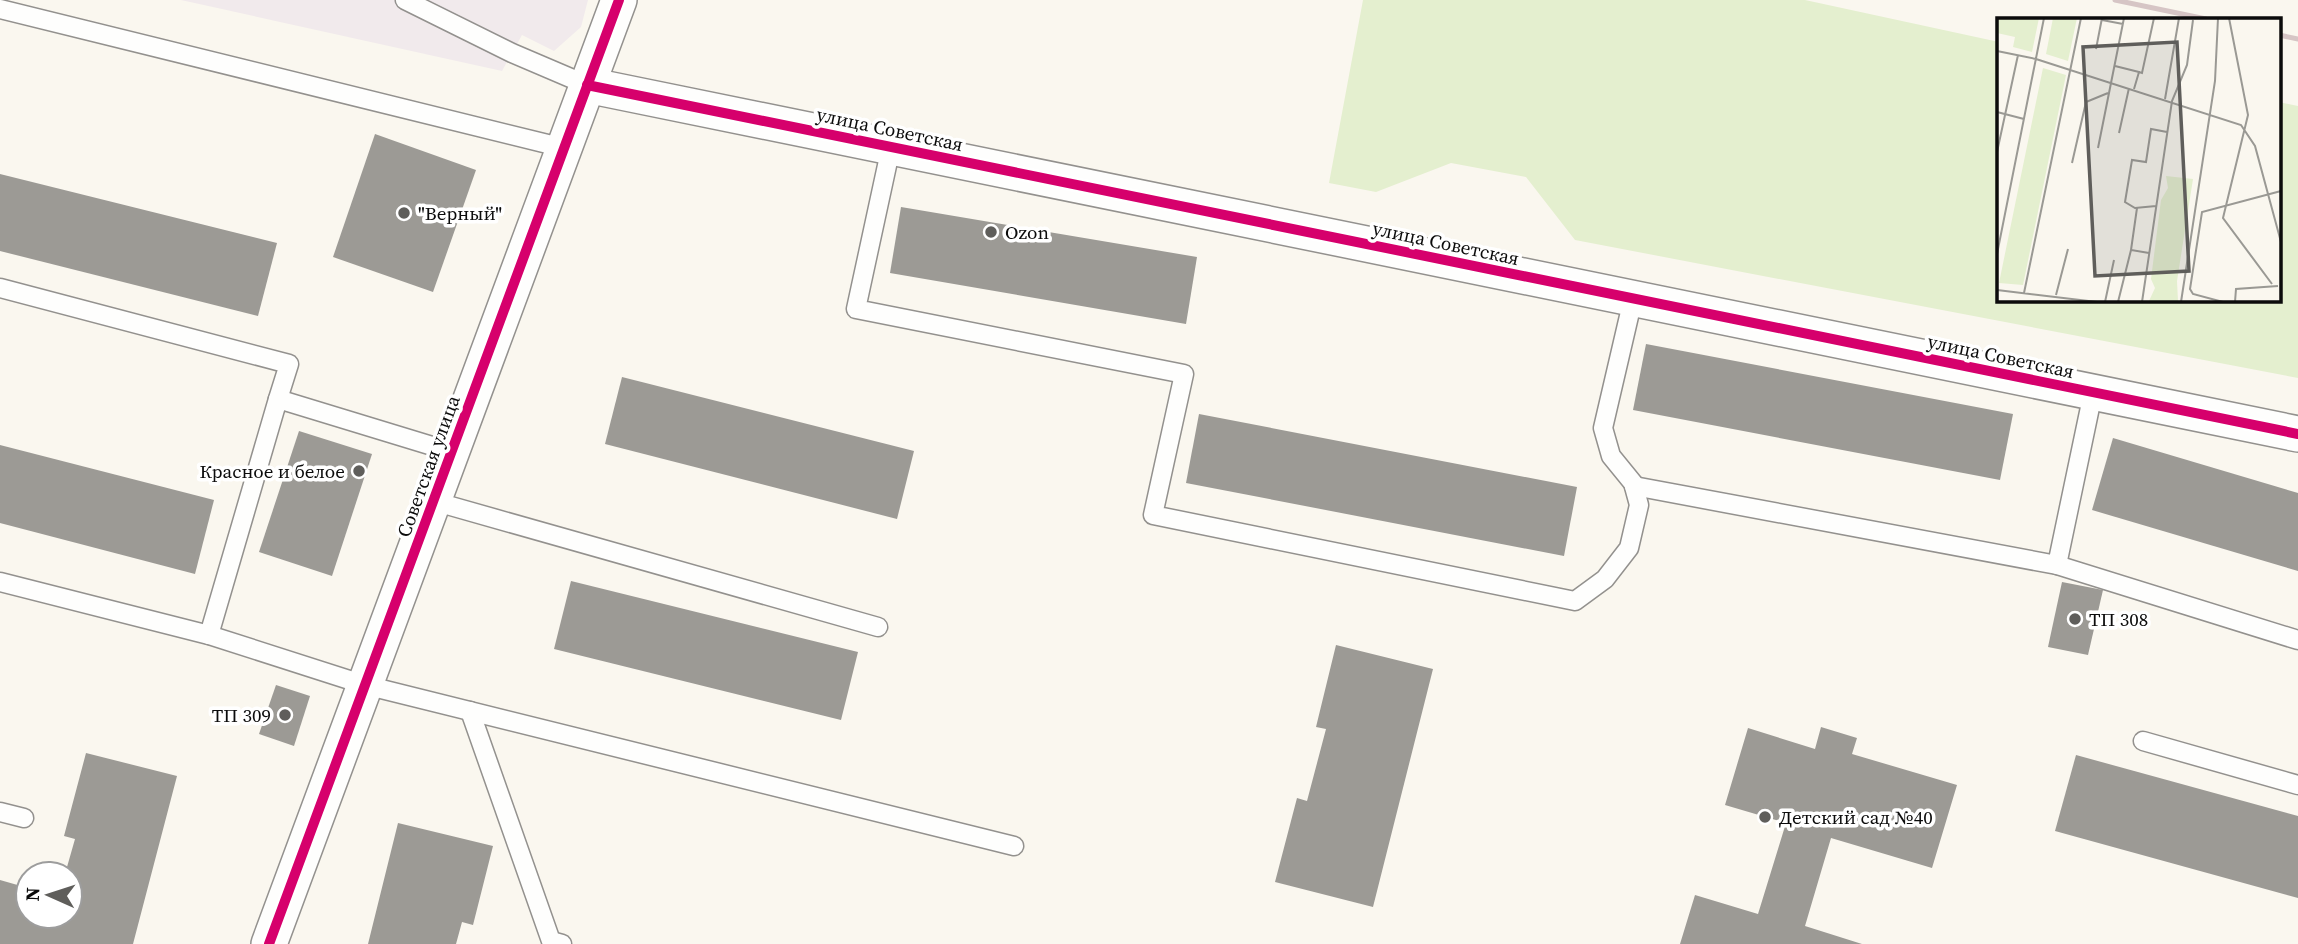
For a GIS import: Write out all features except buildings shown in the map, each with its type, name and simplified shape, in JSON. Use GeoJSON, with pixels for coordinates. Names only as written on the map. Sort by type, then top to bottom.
{"type":"FeatureCollection","features":[{"type":"Feature","properties":{"kind":"street","name":"Советская улица"},"geometry":{"type":"LineString","coordinates":[[269,944],[619,0]]}},
{"type":"Feature","properties":{"kind":"street","name":"улица Советская"},"geometry":{"type":"LineString","coordinates":[[587,85],[2298,434]]}},
{"type":"Feature","properties":{"kind":"lane"},"geometry":{"type":"LineString","coordinates":[[405,0],[512,53],[587,85]]}},
{"type":"Feature","properties":{"kind":"lane"},"geometry":{"type":"LineString","coordinates":[[0,9],[564,148]]}},
{"type":"Feature","properties":{"kind":"lane"},"geometry":{"type":"LineString","coordinates":[[891,147],[856,309],[1184,374],[1153,516],[1575,600],[1605,579],[1629,548],[1639,505],[1634,485],[1611,456],[1603,428],[1633,299]]}},
{"type":"Feature","properties":{"kind":"lane"},"geometry":{"type":"LineString","coordinates":[[0,288],[289,364],[209,635]]}},
{"type":"Feature","properties":{"kind":"lane"},"geometry":{"type":"LineString","coordinates":[[2057,565],[2093,393]]}},
{"type":"Feature","properties":{"kind":"lane"},"geometry":{"type":"LineString","coordinates":[[278,399],[452,452]]}},
{"type":"Feature","properties":{"kind":"lane"},"geometry":{"type":"LineString","coordinates":[[1634,485],[2057,565],[2298,640]]}},
{"type":"Feature","properties":{"kind":"lane"},"geometry":{"type":"LineString","coordinates":[[433,501],[877,627]]}},
{"type":"Feature","properties":{"kind":"lane"},"geometry":{"type":"LineString","coordinates":[[0,582],[209,635],[365,685],[1014,846]]}},
{"type":"Feature","properties":{"kind":"lane"},"geometry":{"type":"LineString","coordinates":[[470,711],[551,941],[562,944]]}},
{"type":"Feature","properties":{"kind":"lane"},"geometry":{"type":"LineString","coordinates":[[2143,741],[2298,785]]}},
{"type":"Feature","properties":{"kind":"lane"},"geometry":{"type":"LineString","coordinates":[[0,812],[24,818]]}},
{"type":"Feature","properties":{"kind":"shaded area"},"geometry":{"type":"Polygon","coordinates":[[[181,0],[588,0],[581,27],[554,51],[522,35],[502,71],[181,0]]]}},
{"type":"Feature","properties":{"kind":"green space"},"geometry":{"type":"Polygon","coordinates":[[[1363,0],[1805,0],[1997,42],[1997,301],[2280,301],[2280,102],[2298,106],[2298,378],[1575,240],[1526,177],[1451,163],[1376,192],[1329,183],[1363,0]]]}},
{"type":"Feature","properties":{"kind":"railway"},"geometry":{"type":"LineString","coordinates":[[2115,0],[2201,18]]}},
{"type":"Feature","properties":{"kind":"railway"},"geometry":{"type":"LineString","coordinates":[[2280,35],[2298,39]]}},
{"type":"Feature","properties":{"kind":"cycle path"},"geometry":{"type":"LineString","coordinates":[[269,944],[619,0]]}},
{"type":"Feature","properties":{"kind":"cycle path"},"geometry":{"type":"LineString","coordinates":[[587,85],[2298,434]]}},
{"type":"Feature","properties":{"kind":"place","name":"\"Верный\""},"geometry":{"type":"Point","coordinates":[404,213]}},
{"type":"Feature","properties":{"kind":"place","name":"Ozon"},"geometry":{"type":"Point","coordinates":[991,232]}},
{"type":"Feature","properties":{"kind":"place","name":"Красное и белое"},"geometry":{"type":"Point","coordinates":[359,471]}},
{"type":"Feature","properties":{"kind":"place","name":"ТП 308"},"geometry":{"type":"Point","coordinates":[2075,619]}},
{"type":"Feature","properties":{"kind":"place","name":"ТП 309"},"geometry":{"type":"Point","coordinates":[285,715]}},
{"type":"Feature","properties":{"kind":"place","name":"Детский сад №40"},"geometry":{"type":"Point","coordinates":[1765,817]}}]}
